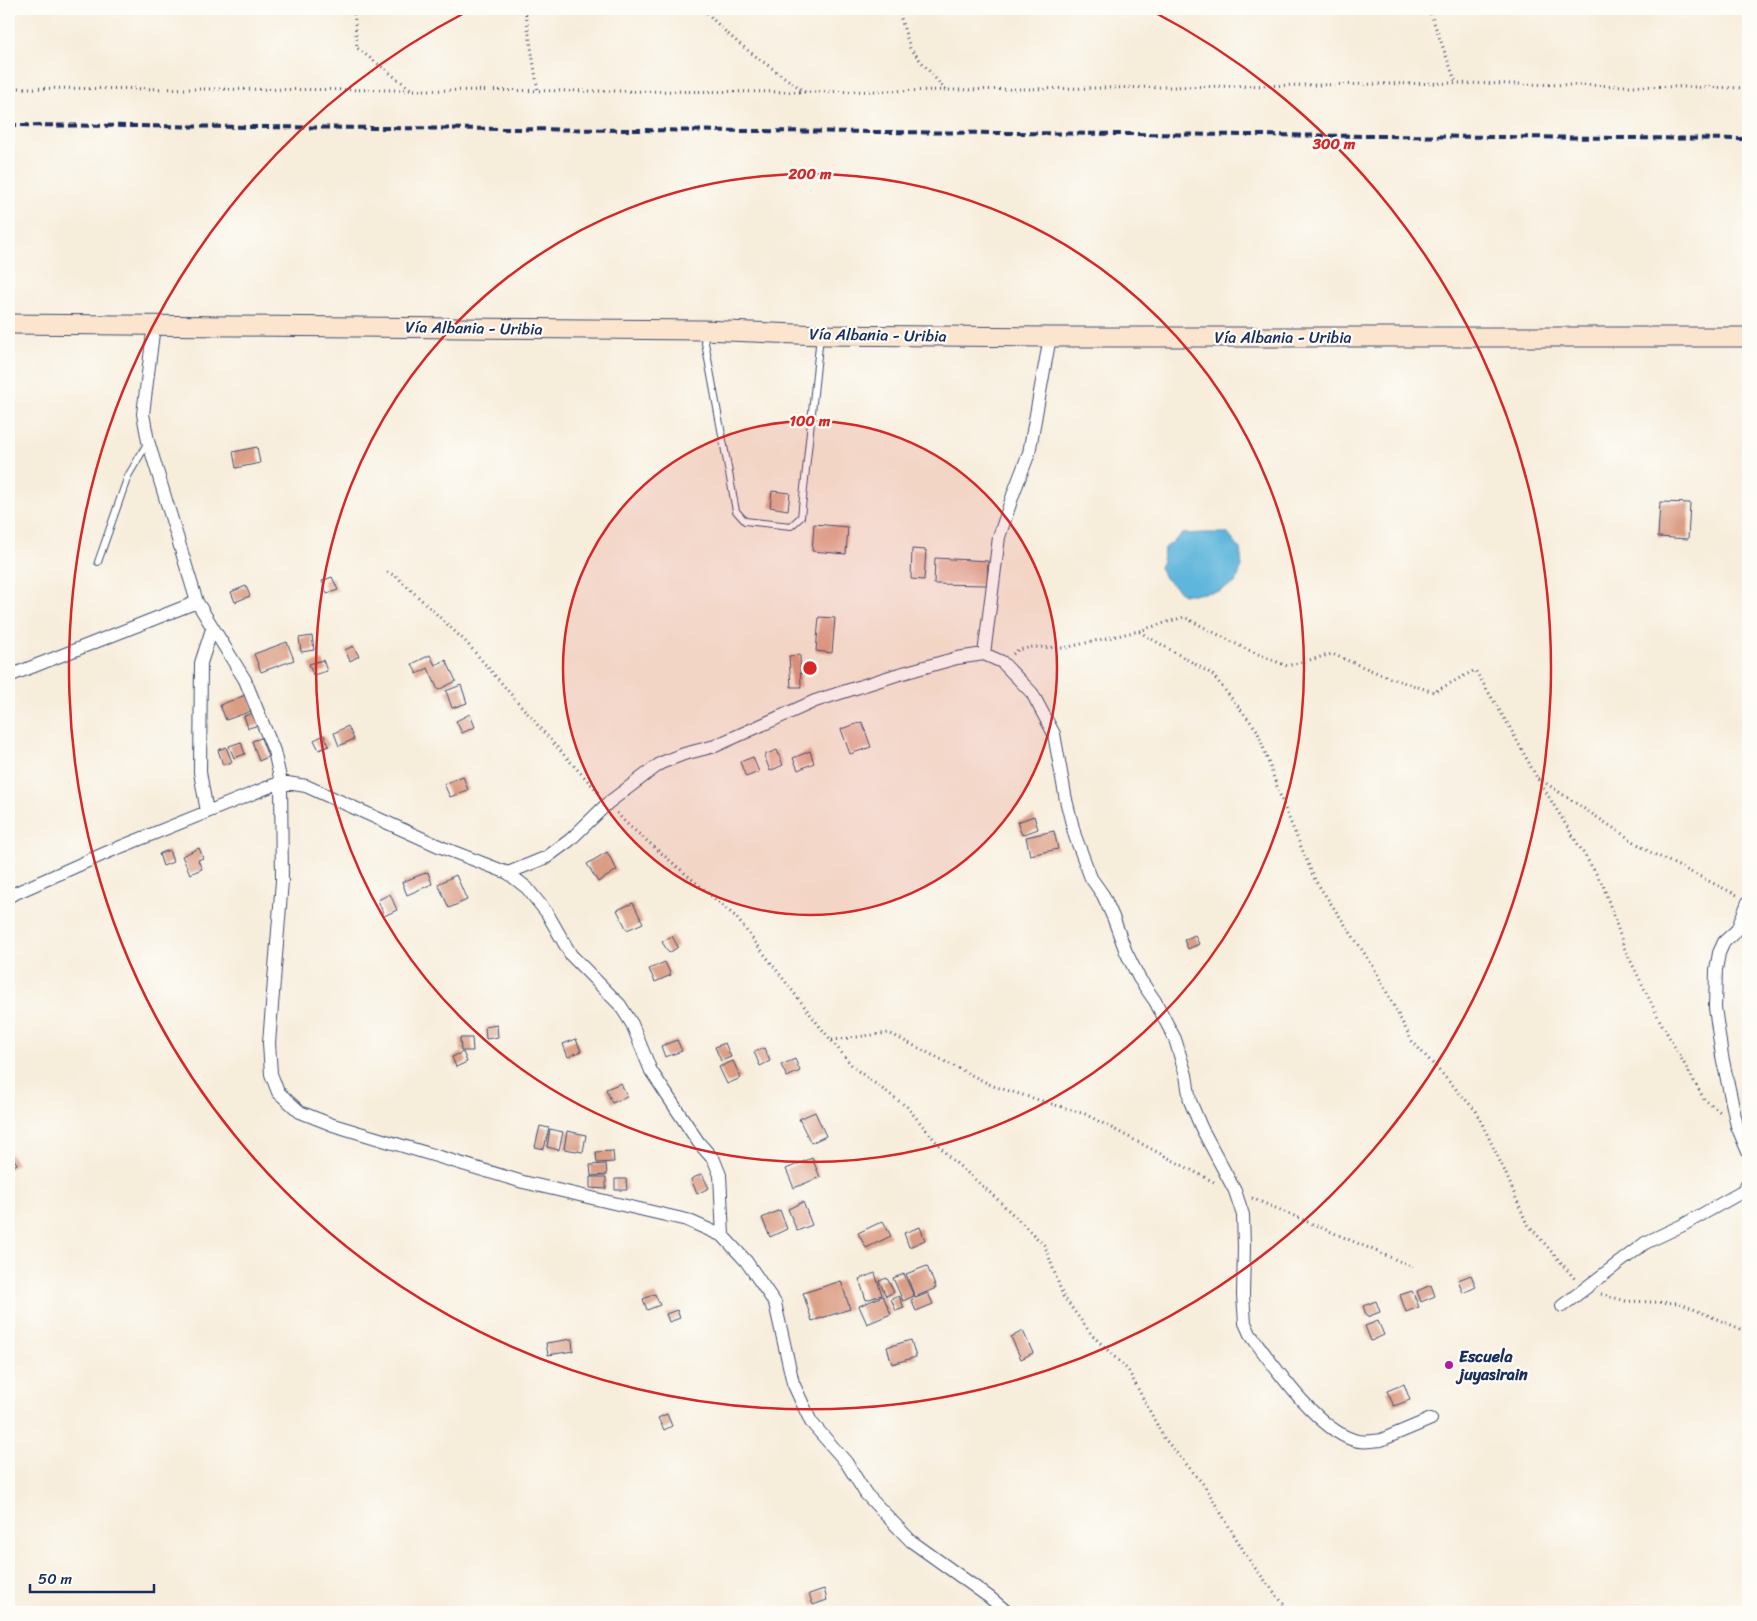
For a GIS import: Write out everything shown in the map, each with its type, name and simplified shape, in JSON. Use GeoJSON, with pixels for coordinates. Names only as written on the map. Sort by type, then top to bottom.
{"type":"FeatureCollection","features":[{"type":"Feature","properties":{"kind":"main road","name":"Vía Albania - Uribia"},"geometry":{"type":"LineString","coordinates":[[9,324],[703,330],[820,334],[1050,337],[1748,337]]}},
{"type":"Feature","properties":{"kind":"street"},"geometry":{"type":"LineString","coordinates":[[154,325],[143,414],[148,441],[197,602],[245,680],[274,751],[281,782],[282,881],[269,1043],[271,1074],[278,1092],[300,1112],[333,1125],[523,1182],[687,1220],[723,1236],[746,1261],[775,1303],[794,1383],[810,1422],[846,1462],[866,1494],[911,1541],[1007,1612]]}},
{"type":"Feature","properties":{"kind":"street"},"geometry":{"type":"LineString","coordinates":[[984,654],[999,538],[1029,453],[1050,337]]}},
{"type":"Feature","properties":{"kind":"street"},"geometry":{"type":"LineString","coordinates":[[9,676],[197,602]]}},
{"type":"Feature","properties":{"kind":"street"},"geometry":{"type":"LineString","coordinates":[[207,812],[200,772],[201,663],[212,629]]}},
{"type":"Feature","properties":{"kind":"street"},"geometry":{"type":"LineString","coordinates":[[508,873],[547,857],[570,840],[608,803],[661,763],[684,754],[715,746],[815,701],[957,658],[984,654],[1002,662],[1032,693],[1054,734],[1066,800],[1075,836],[1091,878],[1103,895],[1114,917],[1126,952],[1139,978],[1156,1001],[1175,1039],[1186,1075],[1190,1101],[1201,1127],[1235,1191],[1243,1216],[1243,1295],[1245,1323],[1250,1334],[1305,1403],[1328,1425],[1355,1441],[1372,1442],[1381,1440],[1431,1419]]}},
{"type":"Feature","properties":{"kind":"street"},"geometry":{"type":"LineString","coordinates":[[9,896],[108,852],[281,782],[306,786],[441,847],[508,873],[527,888],[547,913],[571,955],[620,1005],[632,1024],[652,1071],[699,1143],[714,1160],[720,1175],[723,1236]]}},
{"type":"Feature","properties":{"kind":"street"},"geometry":{"type":"LineString","coordinates":[[1744,899],[1737,930],[1724,942],[1719,953],[1716,970],[1715,1008],[1722,1056],[1737,1126],[1748,1152]]}},
{"type":"Feature","properties":{"kind":"street"},"geometry":{"type":"LineString","coordinates":[[1562,1306],[1645,1242],[1684,1226],[1742,1192],[1748,1184]]}},
{"type":"Feature","properties":{"kind":"lane"},"geometry":{"type":"LineString","coordinates":[[703,330],[736,511],[745,521],[791,526],[801,517],[820,334]]}},
{"type":"Feature","properties":{"kind":"lane"},"geometry":{"type":"LineString","coordinates":[[98,562],[128,476],[148,441]]}},
{"type":"Feature","properties":{"kind":"path"},"geometry":{"type":"LineString","coordinates":[[354,9],[357,48],[412,90]]}},
{"type":"Feature","properties":{"kind":"path"},"geometry":{"type":"LineString","coordinates":[[525,9],[538,91]]}},
{"type":"Feature","properties":{"kind":"path"},"geometry":{"type":"LineString","coordinates":[[704,9],[716,24],[806,92]]}},
{"type":"Feature","properties":{"kind":"path"},"geometry":{"type":"LineString","coordinates":[[898,9],[910,48],[945,90]]}},
{"type":"Feature","properties":{"kind":"path"},"geometry":{"type":"LineString","coordinates":[[1429,9],[1456,83]]}},
{"type":"Feature","properties":{"kind":"path"},"geometry":{"type":"LineString","coordinates":[[9,88],[806,92],[1456,83],[1748,88]]}},
{"type":"Feature","properties":{"kind":"path"},"geometry":{"type":"LineString","coordinates":[[387,572],[396,576],[466,642],[626,824],[736,917],[854,1068],[907,1107],[948,1156],[994,1196],[1045,1246],[1063,1296],[1092,1335],[1128,1370],[1164,1438],[1204,1485],[1251,1563],[1290,1612]]}},
{"type":"Feature","properties":{"kind":"path"},"geometry":{"type":"LineString","coordinates":[[1002,662],[1018,650],[1064,648],[1138,632],[1184,617],[1246,649],[1287,666],[1332,654],[1390,678],[1434,692],[1475,670],[1509,726],[1536,776],[1603,884],[1624,947],[1659,1019],[1704,1100],[1737,1126]]}},
{"type":"Feature","properties":{"kind":"path"},"geometry":{"type":"LineString","coordinates":[[1138,632],[1212,674],[1257,730],[1285,809],[1315,880],[1373,966],[1412,1041],[1476,1111],[1526,1222],[1583,1289],[1626,1302],[1679,1303],[1748,1332]]}},
{"type":"Feature","properties":{"kind":"path"},"geometry":{"type":"LineString","coordinates":[[1536,776],[1648,851],[1744,899]]}},
{"type":"Feature","properties":{"kind":"path"},"geometry":{"type":"LineString","coordinates":[[831,1040],[888,1034],[993,1086],[1085,1114],[1218,1184],[1413,1267]]}},
{"type":"Feature","properties":{"kind":"water"},"geometry":{"type":"Polygon","coordinates":[[[1227,533],[1240,549],[1242,567],[1235,583],[1219,591],[1183,594],[1165,578],[1160,568],[1165,548],[1183,534],[1227,533]]]}},
{"type":"Feature","properties":{"kind":"building"},"geometry":{"type":"Polygon","coordinates":[[[257,447],[260,463],[236,468],[233,452],[257,447]]]}},
{"type":"Feature","properties":{"kind":"building"},"geometry":{"type":"Polygon","coordinates":[[[772,491],[790,493],[788,510],[770,507],[772,491]]]}},
{"type":"Feature","properties":{"kind":"building"},"geometry":{"type":"Polygon","coordinates":[[[1660,502],[1690,503],[1688,539],[1658,537],[1660,502]]]}},
{"type":"Feature","properties":{"kind":"building"},"geometry":{"type":"Polygon","coordinates":[[[814,524],[848,527],[846,554],[812,551],[814,524]]]}},
{"type":"Feature","properties":{"kind":"building"},"geometry":{"type":"Polygon","coordinates":[[[912,549],[926,550],[924,580],[911,579],[912,549]]]}},
{"type":"Feature","properties":{"kind":"building"},"geometry":{"type":"Polygon","coordinates":[[[935,558],[988,561],[987,585],[934,584],[935,558]]]}},
{"type":"Feature","properties":{"kind":"building"},"geometry":{"type":"Polygon","coordinates":[[[332,577],[338,590],[327,594],[322,581],[332,577]]]}},
{"type":"Feature","properties":{"kind":"building"},"geometry":{"type":"Polygon","coordinates":[[[246,586],[250,596],[235,602],[231,592],[246,586]]]}},
{"type":"Feature","properties":{"kind":"building"},"geometry":{"type":"Polygon","coordinates":[[[819,617],[835,618],[832,653],[816,651],[819,617]]]}},
{"type":"Feature","properties":{"kind":"building"},"geometry":{"type":"Polygon","coordinates":[[[312,636],[314,650],[301,652],[299,638],[312,636]]]}},
{"type":"Feature","properties":{"kind":"building"},"geometry":{"type":"Polygon","coordinates":[[[287,642],[294,660],[261,672],[254,654],[287,642]]]}},
{"type":"Feature","properties":{"kind":"building"},"geometry":{"type":"Polygon","coordinates":[[[353,646],[359,656],[350,661],[345,650],[353,646]]]}},
{"type":"Feature","properties":{"kind":"building"},"geometry":{"type":"Polygon","coordinates":[[[430,655],[435,665],[446,660],[456,681],[438,690],[428,668],[417,674],[412,664],[430,655]]]}},
{"type":"Feature","properties":{"kind":"building"},"geometry":{"type":"Polygon","coordinates":[[[800,655],[801,687],[791,687],[789,656],[800,655]]]}},
{"type":"Feature","properties":{"kind":"building"},"geometry":{"type":"Polygon","coordinates":[[[323,660],[327,671],[313,675],[309,664],[323,660]]]}},
{"type":"Feature","properties":{"kind":"building"},"geometry":{"type":"Polygon","coordinates":[[[461,685],[467,703],[452,708],[446,691],[461,685]]]}},
{"type":"Feature","properties":{"kind":"building"},"geometry":{"type":"Polygon","coordinates":[[[248,694],[254,710],[226,720],[220,705],[248,694]]]}},
{"type":"Feature","properties":{"kind":"building"},"geometry":{"type":"Polygon","coordinates":[[[256,712],[260,725],[248,728],[244,716],[256,712]]]}},
{"type":"Feature","properties":{"kind":"building"},"geometry":{"type":"Polygon","coordinates":[[[470,714],[475,727],[462,733],[456,721],[470,714]]]}},
{"type":"Feature","properties":{"kind":"building"},"geometry":{"type":"Polygon","coordinates":[[[862,722],[871,747],[850,754],[841,729],[862,722]]]}},
{"type":"Feature","properties":{"kind":"building"},"geometry":{"type":"Polygon","coordinates":[[[348,726],[354,739],[339,746],[334,733],[348,726]]]}},
{"type":"Feature","properties":{"kind":"building"},"geometry":{"type":"Polygon","coordinates":[[[324,735],[329,746],[319,750],[314,740],[324,735]]]}},
{"type":"Feature","properties":{"kind":"building"},"geometry":{"type":"Polygon","coordinates":[[[261,738],[268,757],[259,761],[252,741],[261,738]]]}},
{"type":"Feature","properties":{"kind":"building"},"geometry":{"type":"Polygon","coordinates":[[[241,742],[245,754],[234,758],[229,746],[241,742]]]}},
{"type":"Feature","properties":{"kind":"building"},"geometry":{"type":"Polygon","coordinates":[[[226,747],[232,762],[223,765],[218,750],[226,747]]]}},
{"type":"Feature","properties":{"kind":"building"},"geometry":{"type":"Polygon","coordinates":[[[777,750],[783,765],[770,771],[764,755],[777,750]]]}},
{"type":"Feature","properties":{"kind":"building"},"geometry":{"type":"Polygon","coordinates":[[[810,751],[814,763],[798,770],[793,758],[810,751]]]}},
{"type":"Feature","properties":{"kind":"building"},"geometry":{"type":"Polygon","coordinates":[[[753,757],[759,772],[746,777],[740,762],[753,757]]]}},
{"type":"Feature","properties":{"kind":"building"},"geometry":{"type":"Polygon","coordinates":[[[463,776],[468,790],[450,797],[444,784],[463,776]]]}},
{"type":"Feature","properties":{"kind":"building"},"geometry":{"type":"Polygon","coordinates":[[[1034,816],[1038,829],[1022,835],[1017,822],[1034,816]]]}},
{"type":"Feature","properties":{"kind":"building"},"geometry":{"type":"Polygon","coordinates":[[[1054,831],[1058,849],[1030,855],[1026,837],[1054,831]]]}},
{"type":"Feature","properties":{"kind":"building"},"geometry":{"type":"Polygon","coordinates":[[[199,848],[203,858],[198,860],[202,869],[190,874],[182,856],[199,848]]]}},
{"type":"Feature","properties":{"kind":"building"},"geometry":{"type":"Polygon","coordinates":[[[169,850],[173,862],[163,866],[159,854],[169,850]]]}},
{"type":"Feature","properties":{"kind":"building"},"geometry":{"type":"Polygon","coordinates":[[[607,852],[617,870],[598,882],[587,864],[607,852]]]}},
{"type":"Feature","properties":{"kind":"building"},"geometry":{"type":"Polygon","coordinates":[[[428,872],[432,884],[407,895],[402,882],[428,872]]]}},
{"type":"Feature","properties":{"kind":"building"},"geometry":{"type":"Polygon","coordinates":[[[456,875],[467,900],[449,908],[438,884],[456,875]]]}},
{"type":"Feature","properties":{"kind":"building"},"geometry":{"type":"Polygon","coordinates":[[[390,894],[397,910],[384,916],[378,900],[390,894]]]}},
{"type":"Feature","properties":{"kind":"building"},"geometry":{"type":"Polygon","coordinates":[[[633,903],[643,923],[627,930],[617,910],[633,903]]]}},
{"type":"Feature","properties":{"kind":"building"},"geometry":{"type":"Polygon","coordinates":[[[1195,935],[1199,944],[1188,949],[1184,940],[1195,935]]]}},
{"type":"Feature","properties":{"kind":"building"},"geometry":{"type":"Polygon","coordinates":[[[672,936],[678,947],[669,953],[662,942],[672,936]]]}},
{"type":"Feature","properties":{"kind":"building"},"geometry":{"type":"Polygon","coordinates":[[[665,962],[671,975],[655,982],[649,969],[665,962]]]}},
{"type":"Feature","properties":{"kind":"building"},"geometry":{"type":"Polygon","coordinates":[[[497,1025],[498,1037],[486,1039],[485,1027],[497,1025]]]}},
{"type":"Feature","properties":{"kind":"building"},"geometry":{"type":"Polygon","coordinates":[[[460,1038],[472,1038],[473,1051],[461,1051],[460,1038]]]}},
{"type":"Feature","properties":{"kind":"building"},"geometry":{"type":"Polygon","coordinates":[[[576,1039],[581,1051],[568,1057],[563,1044],[576,1039]]]}},
{"type":"Feature","properties":{"kind":"building"},"geometry":{"type":"Polygon","coordinates":[[[677,1040],[682,1051],[665,1057],[661,1046],[677,1040]]]}},
{"type":"Feature","properties":{"kind":"building"},"geometry":{"type":"Polygon","coordinates":[[[725,1043],[731,1057],[721,1061],[715,1047],[725,1043]]]}},
{"type":"Feature","properties":{"kind":"building"},"geometry":{"type":"Polygon","coordinates":[[[764,1048],[770,1061],[760,1066],[754,1052],[764,1048]]]}},
{"type":"Feature","properties":{"kind":"building"},"geometry":{"type":"Polygon","coordinates":[[[463,1052],[467,1062],[456,1067],[452,1057],[463,1052]]]}},
{"type":"Feature","properties":{"kind":"building"},"geometry":{"type":"Polygon","coordinates":[[[795,1059],[800,1071],[787,1077],[781,1065],[795,1059]]]}},
{"type":"Feature","properties":{"kind":"building"},"geometry":{"type":"Polygon","coordinates":[[[733,1061],[741,1078],[727,1084],[719,1067],[733,1061]]]}},
{"type":"Feature","properties":{"kind":"building"},"geometry":{"type":"Polygon","coordinates":[[[621,1083],[627,1097],[612,1103],[606,1089],[621,1083]]]}},
{"type":"Feature","properties":{"kind":"building"},"geometry":{"type":"Polygon","coordinates":[[[815,1112],[826,1136],[811,1143],[799,1119],[815,1112]]]}},
{"type":"Feature","properties":{"kind":"building"},"geometry":{"type":"Polygon","coordinates":[[[540,1126],[549,1128],[544,1149],[535,1147],[540,1126]]]}},
{"type":"Feature","properties":{"kind":"building"},"geometry":{"type":"Polygon","coordinates":[[[550,1129],[563,1132],[559,1150],[547,1147],[550,1129]]]}},
{"type":"Feature","properties":{"kind":"building"},"geometry":{"type":"Polygon","coordinates":[[[567,1131],[586,1135],[583,1152],[564,1149],[567,1131]]]}},
{"type":"Feature","properties":{"kind":"building"},"geometry":{"type":"Polygon","coordinates":[[[613,1151],[614,1162],[597,1163],[596,1152],[613,1151]]]}},
{"type":"Feature","properties":{"kind":"building"},"geometry":{"type":"Polygon","coordinates":[[[11,1154],[17,1164],[9,1169],[9,1155],[11,1154]]]}},
{"type":"Feature","properties":{"kind":"building"},"geometry":{"type":"Polygon","coordinates":[[[812,1158],[820,1177],[794,1188],[786,1169],[812,1158]]]}},
{"type":"Feature","properties":{"kind":"building"},"geometry":{"type":"Polygon","coordinates":[[[606,1164],[607,1175],[591,1176],[590,1165],[606,1164]]]}},
{"type":"Feature","properties":{"kind":"building"},"geometry":{"type":"Polygon","coordinates":[[[702,1174],[709,1188],[697,1194],[691,1179],[702,1174]]]}},
{"type":"Feature","properties":{"kind":"building"},"geometry":{"type":"Polygon","coordinates":[[[590,1177],[606,1177],[606,1189],[590,1188],[590,1177]]]}},
{"type":"Feature","properties":{"kind":"building"},"geometry":{"type":"Polygon","coordinates":[[[615,1179],[626,1179],[627,1190],[615,1190],[615,1179]]]}},
{"type":"Feature","properties":{"kind":"building"},"geometry":{"type":"Polygon","coordinates":[[[803,1202],[812,1225],[797,1231],[788,1209],[803,1202]]]}},
{"type":"Feature","properties":{"kind":"building"},"geometry":{"type":"Polygon","coordinates":[[[780,1210],[787,1229],[770,1237],[762,1218],[780,1210]]]}},
{"type":"Feature","properties":{"kind":"building"},"geometry":{"type":"Polygon","coordinates":[[[883,1221],[891,1236],[866,1248],[858,1233],[883,1221]]]}},
{"type":"Feature","properties":{"kind":"building"},"geometry":{"type":"Polygon","coordinates":[[[920,1227],[925,1240],[909,1247],[904,1233],[920,1227]]]}},
{"type":"Feature","properties":{"kind":"building"},"geometry":{"type":"Polygon","coordinates":[[[927,1266],[936,1288],[915,1297],[906,1274],[927,1266]]]}},
{"type":"Feature","properties":{"kind":"building"},"geometry":{"type":"Polygon","coordinates":[[[875,1273],[882,1295],[866,1300],[859,1279],[875,1273]]]}},
{"type":"Feature","properties":{"kind":"building"},"geometry":{"type":"Polygon","coordinates":[[[904,1274],[914,1296],[903,1301],[893,1278],[904,1274]]]}},
{"type":"Feature","properties":{"kind":"building"},"geometry":{"type":"Polygon","coordinates":[[[1471,1275],[1476,1287],[1463,1293],[1458,1280],[1471,1275]]]}},
{"type":"Feature","properties":{"kind":"building"},"geometry":{"type":"Polygon","coordinates":[[[887,1278],[894,1292],[886,1296],[879,1281],[887,1278]]]}},
{"type":"Feature","properties":{"kind":"building"},"geometry":{"type":"Polygon","coordinates":[[[841,1281],[850,1309],[812,1321],[803,1293],[841,1281]]]}},
{"type":"Feature","properties":{"kind":"building"},"geometry":{"type":"Polygon","coordinates":[[[1431,1285],[1435,1296],[1421,1302],[1417,1291],[1431,1285]]]}},
{"type":"Feature","properties":{"kind":"building"},"geometry":{"type":"Polygon","coordinates":[[[1412,1291],[1419,1307],[1406,1312],[1400,1295],[1412,1291]]]}},
{"type":"Feature","properties":{"kind":"building"},"geometry":{"type":"Polygon","coordinates":[[[928,1293],[933,1304],[916,1311],[911,1300],[928,1293]]]}},
{"type":"Feature","properties":{"kind":"building"},"geometry":{"type":"Polygon","coordinates":[[[655,1294],[660,1305],[647,1310],[643,1299],[655,1294]]]}},
{"type":"Feature","properties":{"kind":"building"},"geometry":{"type":"Polygon","coordinates":[[[883,1296],[891,1314],[867,1324],[859,1306],[883,1296]]]}},
{"type":"Feature","properties":{"kind":"building"},"geometry":{"type":"Polygon","coordinates":[[[899,1296],[904,1308],[896,1311],[891,1299],[899,1296]]]}},
{"type":"Feature","properties":{"kind":"building"},"geometry":{"type":"Polygon","coordinates":[[[1376,1301],[1380,1312],[1367,1317],[1363,1306],[1376,1301]]]}},
{"type":"Feature","properties":{"kind":"building"},"geometry":{"type":"Polygon","coordinates":[[[677,1310],[680,1318],[669,1322],[666,1314],[677,1310]]]}},
{"type":"Feature","properties":{"kind":"building"},"geometry":{"type":"Polygon","coordinates":[[[1378,1321],[1384,1335],[1371,1341],[1365,1326],[1378,1321]]]}},
{"type":"Feature","properties":{"kind":"building"},"geometry":{"type":"Polygon","coordinates":[[[1023,1331],[1033,1353],[1021,1359],[1011,1337],[1023,1331]]]}},
{"type":"Feature","properties":{"kind":"building"},"geometry":{"type":"Polygon","coordinates":[[[572,1339],[573,1351],[548,1355],[546,1343],[572,1339]]]}},
{"type":"Feature","properties":{"kind":"building"},"geometry":{"type":"Polygon","coordinates":[[[911,1340],[916,1357],[892,1364],[887,1347],[911,1340]]]}},
{"type":"Feature","properties":{"kind":"building"},"geometry":{"type":"Polygon","coordinates":[[[1404,1384],[1410,1400],[1394,1406],[1387,1391],[1404,1384]]]}},
{"type":"Feature","properties":{"kind":"building"},"geometry":{"type":"Polygon","coordinates":[[[667,1414],[672,1426],[664,1430],[658,1418],[667,1414]]]}},
{"type":"Feature","properties":{"kind":"building"},"geometry":{"type":"Polygon","coordinates":[[[824,1589],[827,1600],[813,1605],[809,1594],[824,1589]]]}},
{"type":"Feature","properties":{"kind":"railway"},"geometry":{"type":"LineString","coordinates":[[9,125],[1748,139]]}},
{"type":"Feature","properties":{"kind":"place","name":"Escuela juyasirain"},"geometry":{"type":"Point","coordinates":[1449,1365]}}]}
